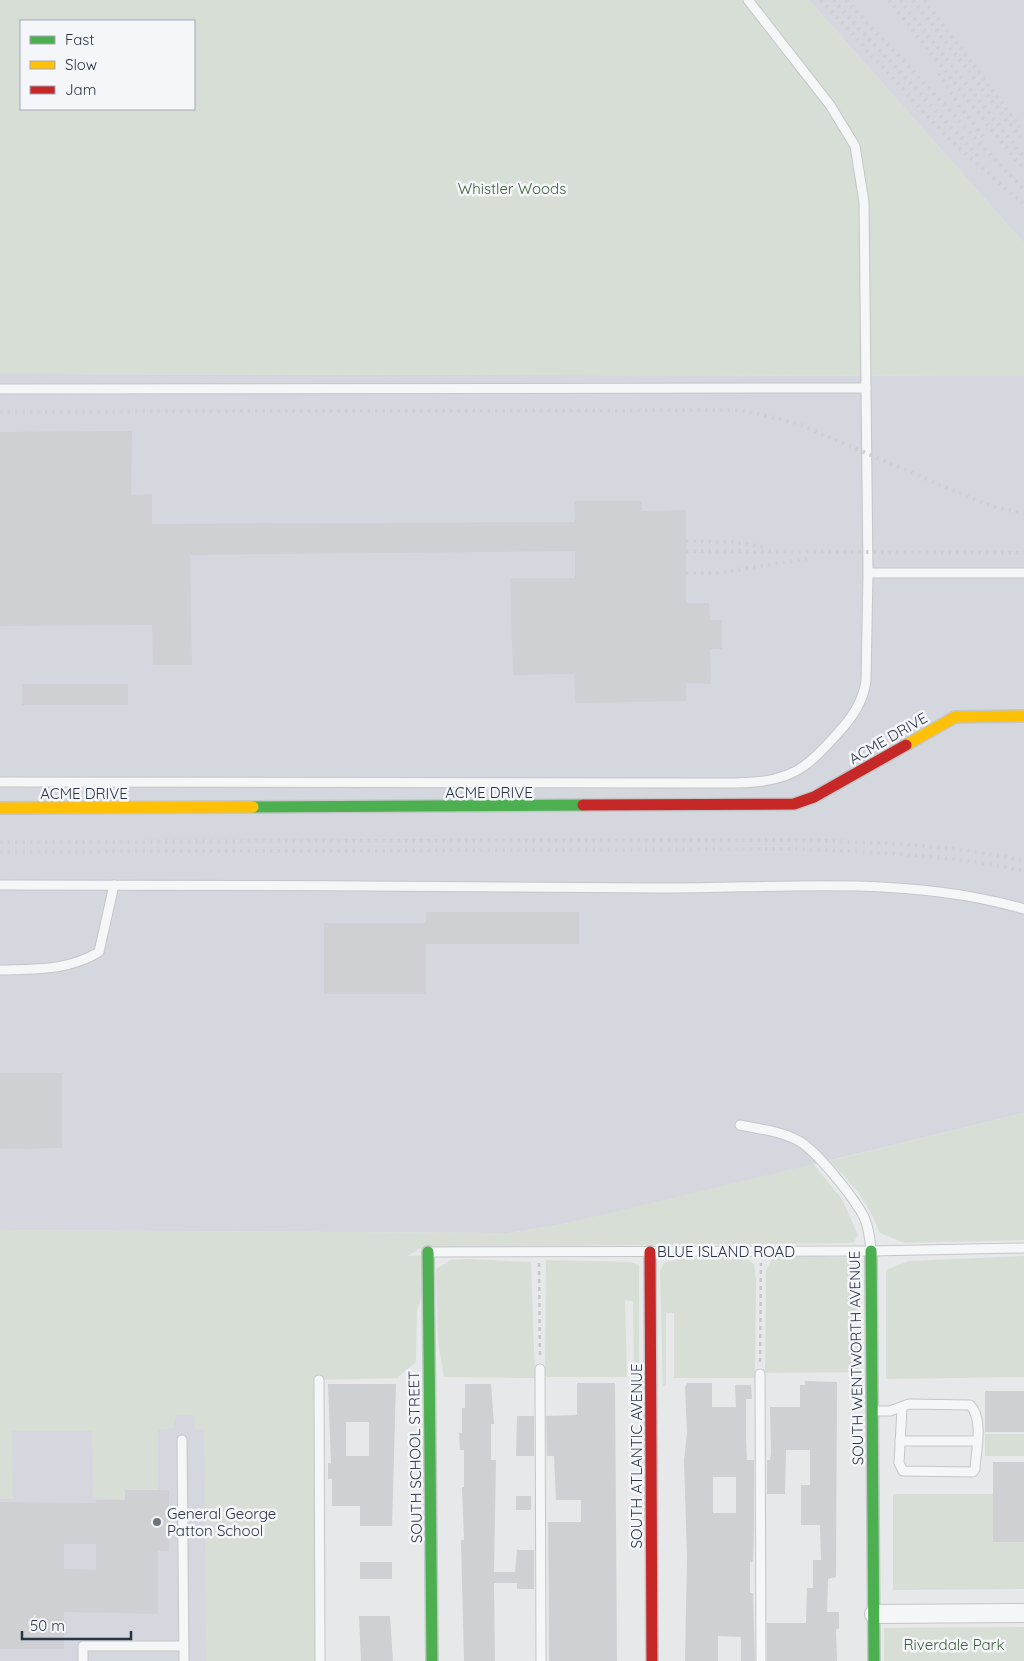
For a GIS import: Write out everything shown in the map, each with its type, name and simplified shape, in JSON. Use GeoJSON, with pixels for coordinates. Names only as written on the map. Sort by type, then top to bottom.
{"type":"FeatureCollection","features":[{"type":"Feature","properties":{"kind":"street","name":"ACME DRIVE"},"geometry":{"type":"LineString","coordinates":[[0,808],[794,804],[814,797],[956,717],[1024,716]]}},
{"type":"Feature","properties":{"kind":"street","name":"SOUTH WENTWORTH AVENUE"},"geometry":{"type":"LineString","coordinates":[[871,1251],[874,1661]]}},
{"type":"Feature","properties":{"kind":"street","name":"SOUTH SCHOOL STREET"},"geometry":{"type":"LineString","coordinates":[[428,1252],[432,1661]]}},
{"type":"Feature","properties":{"kind":"street","name":"SOUTH ATLANTIC AVENUE"},"geometry":{"type":"LineString","coordinates":[[650,1252],[652,1661]]}},
{"type":"Feature","properties":{"kind":"street"},"geometry":{"type":"LineString","coordinates":[[874,1614],[1024,1613]]}},
{"type":"Feature","properties":{"kind":"lane"},"geometry":{"type":"LineString","coordinates":[[0,782],[703,783],[763,780],[786,775],[803,767],[818,754],[848,722],[858,707],[866,681],[868,573],[864,202],[854,146],[830,105],[748,0]]}},
{"type":"Feature","properties":{"kind":"lane"},"geometry":{"type":"LineString","coordinates":[[0,389],[866,388]]}},
{"type":"Feature","properties":{"kind":"lane"},"geometry":{"type":"LineString","coordinates":[[868,573],[1024,573]]}},
{"type":"Feature","properties":{"kind":"lane"},"geometry":{"type":"LineString","coordinates":[[0,885],[729,889],[876,887],[993,900],[1024,909]]}},
{"type":"Feature","properties":{"kind":"lane"},"geometry":{"type":"LineString","coordinates":[[0,970],[51,968],[82,962],[99,952],[114,885]]}},
{"type":"Feature","properties":{"kind":"lane","name":"SOUTH WENTWORTH AVENUE"},"geometry":{"type":"LineString","coordinates":[[740,1125],[784,1134],[800,1142],[812,1152],[835,1177],[864,1217],[869,1232],[871,1251]]}},
{"type":"Feature","properties":{"kind":"lane","name":"BLUE ISLAND ROAD"},"geometry":{"type":"LineString","coordinates":[[428,1252],[871,1251],[1024,1248]]}},
{"type":"Feature","properties":{"kind":"lane"},"geometry":{"type":"LineString","coordinates":[[540,1369],[541,1661]]}},
{"type":"Feature","properties":{"kind":"lane"},"geometry":{"type":"LineString","coordinates":[[760,1374],[761,1661]]}},
{"type":"Feature","properties":{"kind":"lane"},"geometry":{"type":"LineString","coordinates":[[319,1380],[320,1661]]}},
{"type":"Feature","properties":{"kind":"lane"},"geometry":{"type":"LineString","coordinates":[[872,1411],[890,1411],[909,1404],[970,1405],[975,1410],[977,1419],[975,1468],[973,1472],[903,1471],[899,1463],[902,1408]]}},
{"type":"Feature","properties":{"kind":"lane"},"geometry":{"type":"LineString","coordinates":[[182,1440],[184,1661]]}},
{"type":"Feature","properties":{"kind":"lane"},"geometry":{"type":"LineString","coordinates":[[900,1441],[976,1441]]}},
{"type":"Feature","properties":{"kind":"lane"},"geometry":{"type":"LineString","coordinates":[[83,1661],[83,1646],[184,1646]]}},
{"type":"Feature","properties":{"kind":"path"},"geometry":{"type":"LineString","coordinates":[[760,1374],[761,1251]]}},
{"type":"Feature","properties":{"kind":"path"},"geometry":{"type":"LineString","coordinates":[[539,1252],[540,1369]]}},
{"type":"Feature","properties":{"kind":"shaded area"},"geometry":{"type":"Polygon","coordinates":[[[809,0],[1024,0],[1024,243],[809,0]]]}},
{"type":"Feature","properties":{"kind":"shaded area"},"geometry":{"type":"Polygon","coordinates":[[[0,374],[1024,376],[1024,1113],[652,1204],[568,1223],[509,1233],[0,1230],[0,374]]]}},
{"type":"Feature","properties":{"kind":"shaded area","name":"General George Patton School"},"geometry":{"type":"Polygon","coordinates":[[[0,1383],[314,1383],[314,1661],[0,1661],[0,1383]]]}},
{"type":"Feature","properties":{"kind":"green space","name":"Whistler Woods"},"geometry":{"type":"Polygon","coordinates":[[[0,0],[809,0],[1024,243],[1024,376],[0,374],[0,0]]]}},
{"type":"Feature","properties":{"kind":"green space"},"geometry":{"type":"Polygon","coordinates":[[[1024,1113],[1024,1240],[905,1243],[880,1233],[865,1202],[846,1178],[829,1161],[1024,1113]]]}},
{"type":"Feature","properties":{"kind":"green space"},"geometry":{"type":"Polygon","coordinates":[[[813,1164],[842,1199],[858,1235],[853,1243],[442,1247],[419,1249],[408,1256],[434,1255],[417,1311],[416,1362],[397,1378],[314,1380],[316,1661],[206,1661],[204,1430],[197,1430],[194,1426],[193,1415],[177,1415],[173,1428],[158,1430],[158,1490],[126,1490],[125,1500],[93,1498],[92,1431],[12,1431],[13,1499],[0,1499],[0,1230],[509,1233],[568,1223],[813,1164]]]}},
{"type":"Feature","properties":{"kind":"green space"},"geometry":{"type":"Polygon","coordinates":[[[785,1255],[855,1258],[857,1264],[859,1372],[765,1373],[766,1270],[772,1259],[785,1255]]]}},
{"type":"Feature","properties":{"kind":"green space"},"geometry":{"type":"Polygon","coordinates":[[[1024,1256],[1024,1377],[886,1379],[886,1270],[909,1261],[1024,1256]]]}},
{"type":"Feature","properties":{"kind":"green space"},"geometry":{"type":"Polygon","coordinates":[[[684,1258],[747,1259],[754,1264],[756,1279],[755,1378],[674,1378],[674,1313],[666,1313],[666,1386],[663,1386],[660,1271],[665,1262],[684,1258]]]}},
{"type":"Feature","properties":{"kind":"green space"},"geometry":{"type":"Polygon","coordinates":[[[450,1260],[531,1262],[535,1378],[444,1377],[438,1341],[436,1269],[450,1260]]]}},
{"type":"Feature","properties":{"kind":"green space"},"geometry":{"type":"Polygon","coordinates":[[[546,1260],[630,1262],[639,1265],[639,1378],[634,1377],[633,1301],[625,1300],[627,1377],[545,1377],[546,1260]]]}},
{"type":"Feature","properties":{"kind":"green space"},"geometry":{"type":"Polygon","coordinates":[[[985,1434],[1024,1434],[1024,1456],[985,1456],[985,1434]]]}},
{"type":"Feature","properties":{"kind":"green space"},"geometry":{"type":"Polygon","coordinates":[[[893,1494],[993,1494],[993,1542],[1024,1542],[1024,1589],[893,1590],[893,1494]]]}},
{"type":"Feature","properties":{"kind":"green space","name":"Riverdale Park"},"geometry":{"type":"Polygon","coordinates":[[[1024,1627],[1024,1661],[884,1661],[884,1628],[1024,1627]]]}},
{"type":"Feature","properties":{"kind":"building"},"geometry":{"type":"Polygon","coordinates":[[[132,431],[131,495],[152,494],[152,524],[575,522],[574,501],[642,501],[642,511],[686,510],[686,603],[709,603],[710,620],[722,620],[722,649],[710,649],[711,684],[686,683],[686,701],[575,703],[574,674],[513,675],[510,578],[575,578],[575,551],[190,555],[192,665],[153,665],[152,625],[0,626],[0,432],[132,431]]]}},
{"type":"Feature","properties":{"kind":"building"},"geometry":{"type":"Polygon","coordinates":[[[22,684],[128,684],[128,705],[22,705],[22,684]]]}},
{"type":"Feature","properties":{"kind":"building"},"geometry":{"type":"Polygon","coordinates":[[[426,912],[579,912],[579,944],[426,944],[426,994],[324,994],[324,923],[426,923],[426,912]]]}},
{"type":"Feature","properties":{"kind":"building"},"geometry":{"type":"Polygon","coordinates":[[[0,1073],[62,1073],[62,1148],[0,1149],[0,1073]]]}},
{"type":"Feature","properties":{"kind":"building"},"geometry":{"type":"Polygon","coordinates":[[[805,1381],[837,1382],[836,1577],[828,1579],[827,1612],[839,1612],[839,1629],[836,1629],[837,1661],[767,1661],[767,1623],[806,1623],[807,1588],[813,1588],[813,1560],[821,1560],[820,1525],[801,1525],[801,1485],[810,1485],[810,1450],[786,1450],[785,1494],[767,1494],[767,1460],[770,1460],[771,1453],[770,1407],[800,1407],[800,1385],[805,1385],[805,1381]]]}},
{"type":"Feature","properties":{"kind":"building"},"geometry":{"type":"Polygon","coordinates":[[[577,1383],[615,1383],[617,1661],[549,1661],[548,1522],[581,1522],[581,1500],[556,1500],[554,1456],[547,1456],[546,1416],[577,1415],[577,1383]]]}},
{"type":"Feature","properties":{"kind":"building"},"geometry":{"type":"Polygon","coordinates":[[[687,1383],[712,1383],[712,1407],[736,1407],[735,1385],[751,1385],[752,1399],[746,1399],[746,1440],[747,1460],[754,1460],[753,1562],[750,1562],[750,1593],[753,1593],[755,1661],[741,1661],[741,1637],[718,1636],[718,1661],[685,1661],[687,1556],[684,1460],[687,1433],[685,1387],[687,1383]],[[713,1477],[713,1513],[736,1513],[736,1477],[713,1477]]]}},
{"type":"Feature","properties":{"kind":"building"},"geometry":{"type":"Polygon","coordinates":[[[328,1384],[396,1384],[392,1526],[360,1526],[360,1506],[332,1506],[332,1479],[328,1479],[328,1463],[331,1463],[328,1384]],[[346,1422],[346,1456],[369,1456],[369,1422],[346,1422]]]}},
{"type":"Feature","properties":{"kind":"building"},"geometry":{"type":"Polygon","coordinates":[[[465,1384],[491,1384],[494,1424],[491,1424],[491,1460],[496,1460],[494,1572],[515,1572],[517,1550],[534,1550],[534,1589],[517,1589],[517,1583],[494,1583],[495,1661],[464,1661],[461,1540],[464,1540],[462,1487],[464,1487],[464,1450],[460,1450],[459,1433],[462,1433],[462,1408],[465,1408],[465,1384]]]}},
{"type":"Feature","properties":{"kind":"building"},"geometry":{"type":"Polygon","coordinates":[[[985,1391],[1024,1391],[1024,1432],[985,1432],[985,1391]]]}},
{"type":"Feature","properties":{"kind":"building"},"geometry":{"type":"Polygon","coordinates":[[[517,1416],[534,1416],[534,1456],[516,1456],[517,1416]]]}},
{"type":"Feature","properties":{"kind":"building"},"geometry":{"type":"Polygon","coordinates":[[[993,1462],[1024,1462],[1024,1542],[993,1542],[993,1462]]]}},
{"type":"Feature","properties":{"kind":"building"},"geometry":{"type":"Polygon","coordinates":[[[125,1490],[169,1490],[169,1551],[158,1551],[158,1614],[64,1612],[64,1649],[0,1649],[0,1502],[96,1503],[96,1500],[125,1500],[125,1490]],[[64,1544],[64,1569],[96,1570],[96,1544],[64,1544]]]}},
{"type":"Feature","properties":{"kind":"building"},"geometry":{"type":"Polygon","coordinates":[[[516,1496],[531,1496],[531,1510],[516,1510],[516,1496]]]}},
{"type":"Feature","properties":{"kind":"building"},"geometry":{"type":"Polygon","coordinates":[[[360,1562],[392,1562],[392,1579],[360,1579],[360,1562]]]}},
{"type":"Feature","properties":{"kind":"building"},"geometry":{"type":"Polygon","coordinates":[[[359,1616],[390,1616],[393,1661],[361,1661],[359,1616]]]}},
{"type":"Feature","properties":{"kind":"railway"},"geometry":{"type":"LineString","coordinates":[[821,0],[946,136],[1022,203]]}},
{"type":"Feature","properties":{"kind":"railway"},"geometry":{"type":"LineString","coordinates":[[833,0],[980,158]]}},
{"type":"Feature","properties":{"kind":"railway"},"geometry":{"type":"LineString","coordinates":[[846,0],[1024,190]]}},
{"type":"Feature","properties":{"kind":"railway"},"geometry":{"type":"LineString","coordinates":[[889,0],[1024,170]]}},
{"type":"Feature","properties":{"kind":"railway"},"geometry":{"type":"LineString","coordinates":[[900,0],[1024,157]]}},
{"type":"Feature","properties":{"kind":"railway"},"geometry":{"type":"LineString","coordinates":[[913,0],[1024,142]]}},
{"type":"Feature","properties":{"kind":"railway"},"geometry":{"type":"LineString","coordinates":[[924,0],[1020,127]]}},
{"type":"Feature","properties":{"kind":"railway"},"geometry":{"type":"LineString","coordinates":[[939,73],[959,105],[985,139]]}},
{"type":"Feature","properties":{"kind":"railway"},"geometry":{"type":"LineString","coordinates":[[0,412],[741,410],[796,423],[985,504],[1024,514]]}},
{"type":"Feature","properties":{"kind":"railway"},"geometry":{"type":"LineString","coordinates":[[686,541],[732,542],[764,547]]}},
{"type":"Feature","properties":{"kind":"railway"},"geometry":{"type":"LineString","coordinates":[[686,551],[1024,553]]}},
{"type":"Feature","properties":{"kind":"railway"},"geometry":{"type":"LineString","coordinates":[[686,573],[719,573],[810,558]]}},
{"type":"Feature","properties":{"kind":"railway"},"geometry":{"type":"LineString","coordinates":[[0,842],[785,840],[905,844],[965,850],[1024,861]]}},
{"type":"Feature","properties":{"kind":"railway"},"geometry":{"type":"LineString","coordinates":[[0,852],[792,849],[937,857],[1024,871]]}},
{"type":"Feature","properties":{"kind":"traffic: fast"},"geometry":{"type":"LineString","coordinates":[[253,807],[583,805]]}},
{"type":"Feature","properties":{"kind":"traffic: fast"},"geometry":{"type":"LineString","coordinates":[[871,1251],[874,1661]]}},
{"type":"Feature","properties":{"kind":"traffic: fast"},"geometry":{"type":"LineString","coordinates":[[428,1252],[432,1661]]}},
{"type":"Feature","properties":{"kind":"traffic: slow"},"geometry":{"type":"LineString","coordinates":[[906,745],[955,717],[1024,716]]}},
{"type":"Feature","properties":{"kind":"traffic: slow"},"geometry":{"type":"LineString","coordinates":[[0,808],[253,807]]}},
{"type":"Feature","properties":{"kind":"traffic: jam"},"geometry":{"type":"LineString","coordinates":[[583,805],[794,804],[814,797],[906,745]]}},
{"type":"Feature","properties":{"kind":"traffic: jam"},"geometry":{"type":"LineString","coordinates":[[650,1252],[652,1661]]}},
{"type":"Feature","properties":{"kind":"place","name":"General George Patton School"},"geometry":{"type":"Point","coordinates":[157,1522]}}]}
